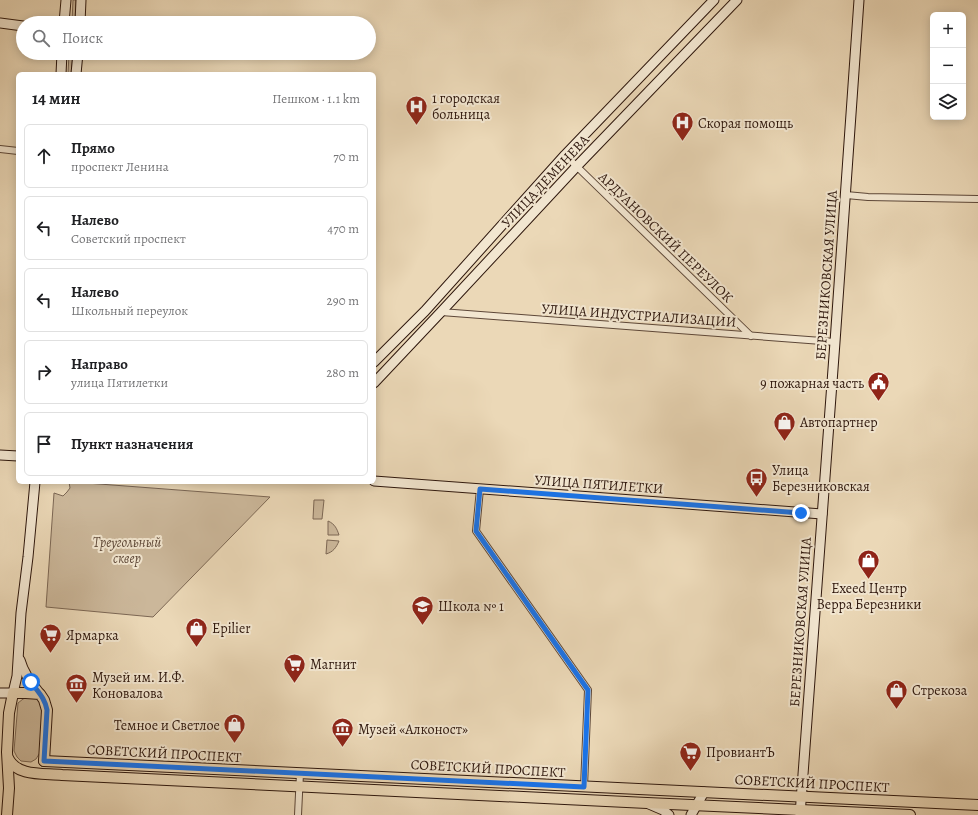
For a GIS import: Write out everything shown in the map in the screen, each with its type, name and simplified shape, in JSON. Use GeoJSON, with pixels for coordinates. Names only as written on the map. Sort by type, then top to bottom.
{"type":"FeatureCollection","features":[{"type":"Feature","properties":{"kind":"main road"},"geometry":{"type":"LineString","coordinates":[[65,16],[66,0]]}},
{"type":"Feature","properties":{"kind":"main road"},"geometry":{"type":"LineString","coordinates":[[80,16],[81,0]]}},
{"type":"Feature","properties":{"kind":"main road","name":"УЛИЦА ДЕМЕНЕВА"},"geometry":{"type":"LineString","coordinates":[[376,360],[425,311],[565,155],[714,0]]}},
{"type":"Feature","properties":{"kind":"main road","name":"УЛИЦА ДЕМЕНЕВА"},"geometry":{"type":"LineString","coordinates":[[376,381],[577,166],[737,0]]}},
{"type":"Feature","properties":{"kind":"main road","name":"БЕРЕЗНИКОВСКАЯ УЛИЦА"},"geometry":{"type":"LineString","coordinates":[[800,812],[859,0]]}},
{"type":"Feature","properties":{"kind":"main road"},"geometry":{"type":"LineString","coordinates":[[0,23],[16,25]]}},
{"type":"Feature","properties":{"kind":"main road"},"geometry":{"type":"LineString","coordinates":[[62,60],[62,72]]}},
{"type":"Feature","properties":{"kind":"main road"},"geometry":{"type":"LineString","coordinates":[[76,72],[77,60]]}},
{"type":"Feature","properties":{"kind":"main road"},"geometry":{"type":"LineString","coordinates":[[0,454],[16,456]]}},
{"type":"Feature","properties":{"kind":"main road","name":"УЛИЦА ПЯТИЛЕТКИ"},"geometry":{"type":"LineString","coordinates":[[376,481],[822,514]]}},
{"type":"Feature","properties":{"kind":"main road"},"geometry":{"type":"LineString","coordinates":[[7,815],[9,788],[9,713],[17,676],[21,613],[35,484]]}},
{"type":"Feature","properties":{"kind":"main road"},"geometry":{"type":"LineString","coordinates":[[9,788],[12,782],[44,761],[47,710],[44,700],[24,672],[20,660],[19,649]]}},
{"type":"Feature","properties":{"kind":"main road"},"geometry":{"type":"LineString","coordinates":[[0,693],[40,694]]}},
{"type":"Feature","properties":{"kind":"main road","name":"СОВЕТСКИЙ ПРОСПЕКТ"},"geometry":{"type":"LineString","coordinates":[[8,758],[14,767],[28,772],[800,812],[910,815]]}},
{"type":"Feature","properties":{"kind":"main road","name":"СОВЕТСКИЙ ПРОСПЕКТ"},"geometry":{"type":"LineString","coordinates":[[44,761],[978,805]]}},
{"type":"Feature","properties":{"kind":"main road"},"geometry":{"type":"LineString","coordinates":[[691,815],[704,792]]}},
{"type":"Feature","properties":{"kind":"main road"},"geometry":{"type":"LineString","coordinates":[[647,803],[663,810],[669,815]]}},
{"type":"Feature","properties":{"kind":"street"},"geometry":{"type":"LineString","coordinates":[[0,149],[16,151]]}},
{"type":"Feature","properties":{"kind":"street","name":"АРДУАНОВСКИЙ ПЕРЕУЛОК"},"geometry":{"type":"LineString","coordinates":[[565,155],[750,336]]}},
{"type":"Feature","properties":{"kind":"street"},"geometry":{"type":"LineString","coordinates":[[846,195],[868,197],[978,199]]}},
{"type":"Feature","properties":{"kind":"street","name":"УЛИЦА ИНДУСТРИАЛИЗАЦИИ"},"geometry":{"type":"LineString","coordinates":[[441,312],[835,342]]}},
{"type":"Feature","properties":{"kind":"street"},"geometry":{"type":"LineString","coordinates":[[480,489],[476,531],[588,690],[584,787]]}},
{"type":"Feature","properties":{"kind":"street"},"geometry":{"type":"LineString","coordinates":[[298,815],[300,774]]}},
{"type":"Feature","properties":{"kind":"green space"},"geometry":{"type":"Polygon","coordinates":[[[73,0],[76,0],[75,16],[72,16],[73,0]]]}},
{"type":"Feature","properties":{"kind":"green space"},"geometry":{"type":"Polygon","coordinates":[[[69,60],[72,60],[71,72],[68,72],[69,60]]]}},
{"type":"Feature","properties":{"kind":"green space","name":"Треугольный сквер"},"geometry":{"type":"Polygon","coordinates":[[[69,484],[96,484],[270,497],[153,617],[46,607],[54,493],[63,496],[70,488],[69,484]]]}},
{"type":"Feature","properties":{"kind":"green space"},"geometry":{"type":"Polygon","coordinates":[[[314,500],[324,500],[322,519],[313,519],[314,500]]]}},
{"type":"Feature","properties":{"kind":"green space"},"geometry":{"type":"Polygon","coordinates":[[[328,521],[335,527],[339,535],[328,535],[328,521]]]}},
{"type":"Feature","properties":{"kind":"green space"},"geometry":{"type":"Polygon","coordinates":[[[327,540],[339,541],[337,546],[331,552],[326,554],[327,540]]]}},
{"type":"Feature","properties":{"kind":"green space"},"geometry":{"type":"Polygon","coordinates":[[[28,697],[39,700],[43,709],[41,751],[36,759],[31,762],[21,761],[14,751],[18,703],[28,697]]]}},
{"type":"Feature","properties":{"kind":"place","name":"1 городская больница"},"geometry":{"type":"Point","coordinates":[416,126]}},
{"type":"Feature","properties":{"kind":"place","name":"Скорая помощь"},"geometry":{"type":"Point","coordinates":[683,142]}},
{"type":"Feature","properties":{"kind":"place","name":"9 пожарная часть"},"geometry":{"type":"Point","coordinates":[879,402]}},
{"type":"Feature","properties":{"kind":"place","name":"Автопартнер"},"geometry":{"type":"Point","coordinates":[784,442]}},
{"type":"Feature","properties":{"kind":"place","name":"Улица Березниковская"},"geometry":{"type":"Point","coordinates":[757,498]}},
{"type":"Feature","properties":{"kind":"place","name":"Exeed Центр Верра Березники"},"geometry":{"type":"Point","coordinates":[869,580]}},
{"type":"Feature","properties":{"kind":"place","name":"Школа № 1"},"geometry":{"type":"Point","coordinates":[422,626]}},
{"type":"Feature","properties":{"kind":"place","name":"Epilier"},"geometry":{"type":"Point","coordinates":[197,648]}},
{"type":"Feature","properties":{"kind":"place","name":"Ярмарка"},"geometry":{"type":"Point","coordinates":[50,654]}},
{"type":"Feature","properties":{"kind":"place","name":"Магнит"},"geometry":{"type":"Point","coordinates":[295,684]}},
{"type":"Feature","properties":{"kind":"place","name":"Музей им. И.Ф. Коновалова"},"geometry":{"type":"Point","coordinates":[76,704]}},
{"type":"Feature","properties":{"kind":"place","name":"Стрекоза"},"geometry":{"type":"Point","coordinates":[896,710]}},
{"type":"Feature","properties":{"kind":"place","name":"Темное и Светлое"},"geometry":{"type":"Point","coordinates":[235,744]}},
{"type":"Feature","properties":{"kind":"place","name":"Музей «Алконост»"},"geometry":{"type":"Point","coordinates":[342,748]}},
{"type":"Feature","properties":{"kind":"place","name":"ПровиантЪ"},"geometry":{"type":"Point","coordinates":[690,772]}},
{"type":"Feature","properties":{"kind":"route"},"geometry":{"type":"LineString","coordinates":[[31,682],[44,700],[47,710],[44,761],[584,787],[588,690],[476,531],[480,489],[801,513]]}}]}
